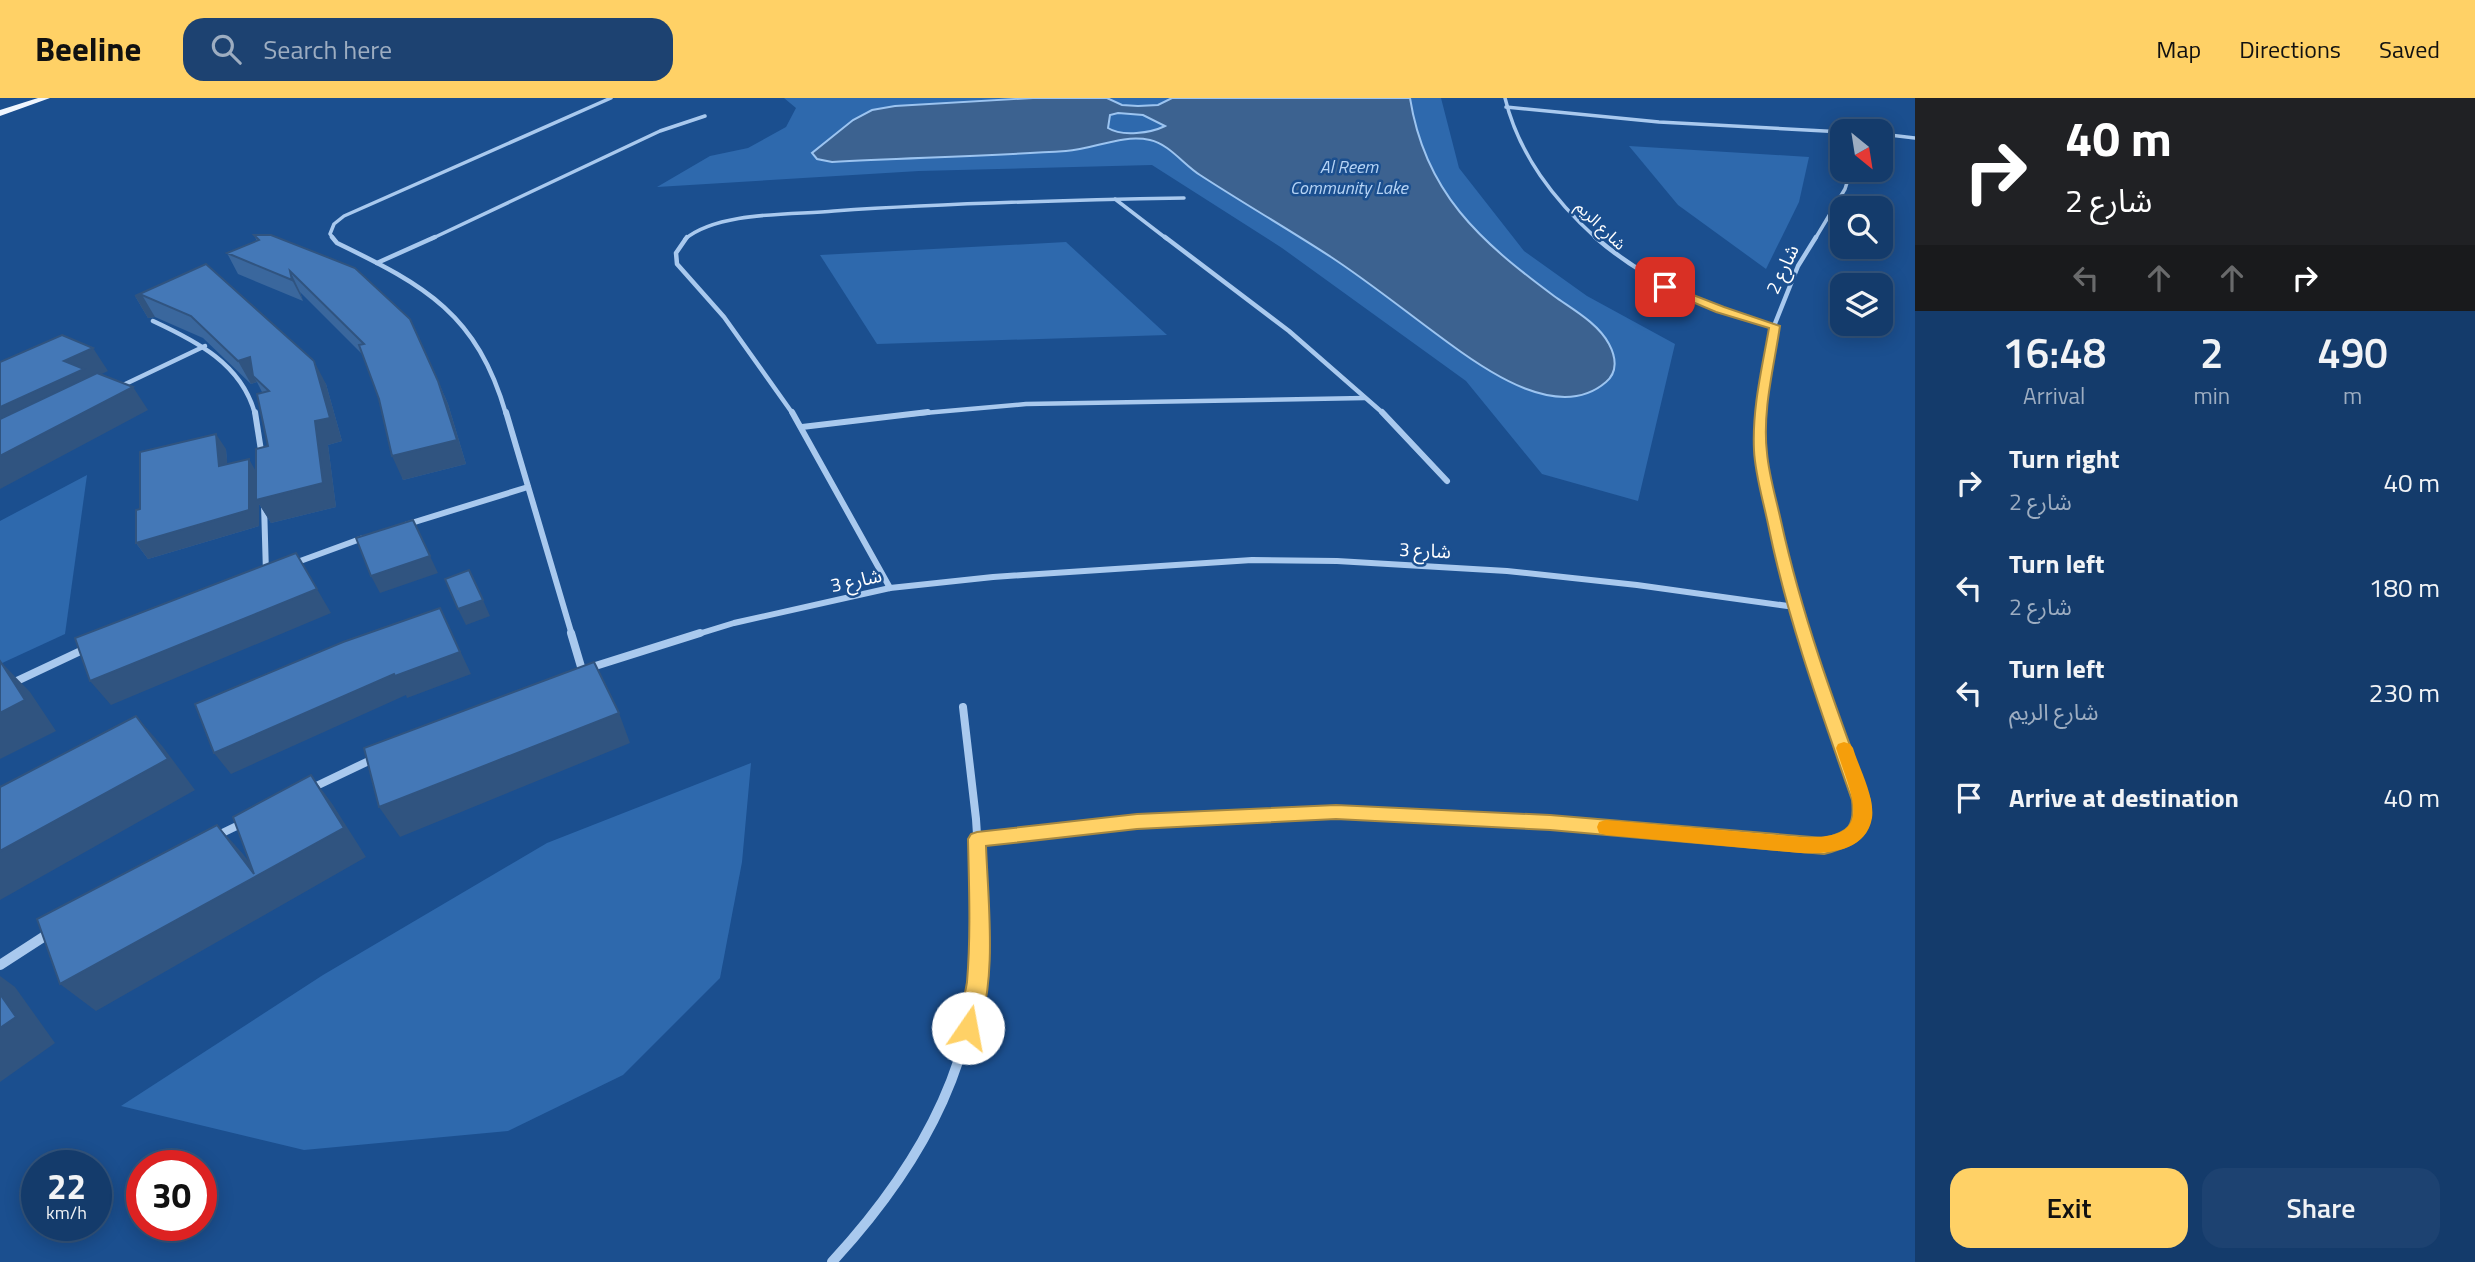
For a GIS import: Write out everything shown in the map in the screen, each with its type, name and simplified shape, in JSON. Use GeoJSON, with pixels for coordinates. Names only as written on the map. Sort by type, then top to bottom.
{"type":"FeatureCollection","features":[{"type":"Feature","properties":{"kind":"main road"},"geometry":{"type":"LineString","coordinates":[[0,103],[15,98]]}},
{"type":"Feature","properties":{"kind":"main road"},"geometry":{"type":"LineString","coordinates":[[0,113],[46,98]]}},
{"type":"Feature","properties":{"kind":"street"},"geometry":{"type":"LineString","coordinates":[[582,670],[496,382],[474,338],[435,296],[407,278],[337,243],[330,234],[334,224],[352,212],[461,167],[611,98]]}},
{"type":"Feature","properties":{"kind":"street","name":"شارع الريم"},"geometry":{"type":"LineString","coordinates":[[1505,98],[1517,141],[1534,167],[1556,196],[1607,250],[1665,287],[1720,310],[1774,326]]}},
{"type":"Feature","properties":{"kind":"street"},"geometry":{"type":"LineString","coordinates":[[1506,107],[1673,123],[1830,131]]}},
{"type":"Feature","properties":{"kind":"street"},"geometry":{"type":"LineString","coordinates":[[377,263],[660,131],[705,116]]}},
{"type":"Feature","properties":{"kind":"street"},"geometry":{"type":"LineString","coordinates":[[1894,136],[1915,138]]}},
{"type":"Feature","properties":{"kind":"street","name":"شارع 2"},"geometry":{"type":"LineString","coordinates":[[977,839],[1137,822],[1336,812],[1550,822],[1800,845],[1824,846],[1844,841],[1857,831],[1863,817],[1861,800],[1795,607],[1782,561],[1760,451],[1761,417],[1774,326],[1798,266],[1848,182]]}},
{"type":"Feature","properties":{"kind":"street"},"geometry":{"type":"LineString","coordinates":[[1115,198],[1281,327],[1366,398],[1409,438],[1447,481]]}},
{"type":"Feature","properties":{"kind":"street"},"geometry":{"type":"LineString","coordinates":[[890,588],[802,427],[733,328],[677,264],[674,256],[677,247],[684,239],[710,225],[744,218],[896,206],[1184,198]]}},
{"type":"Feature","properties":{"kind":"street"},"geometry":{"type":"LineString","coordinates":[[153,321],[205,346],[225,362],[241,380],[252,400],[259,423],[262,463]]}},
{"type":"Feature","properties":{"kind":"street"},"geometry":{"type":"LineString","coordinates":[[110,391],[205,346]]}},
{"type":"Feature","properties":{"kind":"street"},"geometry":{"type":"LineString","coordinates":[[802,427],[966,408],[1026,404],[1366,398]]}},
{"type":"Feature","properties":{"kind":"street"},"geometry":{"type":"LineString","coordinates":[[397,527],[528,487]]}},
{"type":"Feature","properties":{"kind":"street"},"geometry":{"type":"LineString","coordinates":[[263,490],[266,573]]}},
{"type":"Feature","properties":{"kind":"street"},"geometry":{"type":"LineString","coordinates":[[289,565],[372,536]]}},
{"type":"Feature","properties":{"kind":"street","name":"شارع 3"},"geometry":{"type":"LineString","coordinates":[[570,675],[734,623],[890,588],[993,577],[1252,560],[1325,561],[1536,574],[1795,607]]}},
{"type":"Feature","properties":{"kind":"street"},"geometry":{"type":"LineString","coordinates":[[254,578],[278,569]]}},
{"type":"Feature","properties":{"kind":"street"},"geometry":{"type":"LineString","coordinates":[[0,688],[97,644]]}},
{"type":"Feature","properties":{"kind":"street"},"geometry":{"type":"LineString","coordinates":[[832,1262],[895,1184],[931,1125],[957,1066],[974,1009],[980,948],[977,839],[963,707]]}},
{"type":"Feature","properties":{"kind":"street"},"geometry":{"type":"LineString","coordinates":[[301,793],[385,753]]}},
{"type":"Feature","properties":{"kind":"street"},"geometry":{"type":"LineString","coordinates":[[207,841],[254,817]]}},
{"type":"Feature","properties":{"kind":"street"},"geometry":{"type":"LineString","coordinates":[[0,965],[55,929]]}},
{"type":"Feature","properties":{"kind":"shaded area"},"geometry":{"type":"Polygon","coordinates":[[[784,98],[1441,98],[1459,168],[1524,251],[1587,296],[1675,344],[1638,501],[1542,474],[1466,381],[1282,248],[1152,165],[919,171],[657,187],[710,156],[748,148],[786,127],[796,108],[784,98]]]}},
{"type":"Feature","properties":{"kind":"shaded area"},"geometry":{"type":"Polygon","coordinates":[[[1629,146],[1809,157],[1799,202],[1766,269],[1678,205],[1629,146]]]}},
{"type":"Feature","properties":{"kind":"shaded area"},"geometry":{"type":"Polygon","coordinates":[[[1066,242],[1167,335],[877,344],[820,255],[1066,242]]]}},
{"type":"Feature","properties":{"kind":"shaded area"},"geometry":{"type":"Polygon","coordinates":[[[87,475],[65,634],[0,664],[0,521],[87,475]]]}},
{"type":"Feature","properties":{"kind":"shaded area"},"geometry":{"type":"Polygon","coordinates":[[[751,763],[742,862],[720,978],[623,1075],[508,1131],[304,1150],[121,1106],[323,975],[547,843],[751,763]]]}},
{"type":"Feature","properties":{"kind":"water","name":"Al Reem Community Lake"},"geometry":{"type":"Polygon","coordinates":[[[1033,98],[1107,98],[1122,105],[1138,106],[1158,105],[1172,98],[1410,98],[1417,132],[1428,161],[1460,212],[1502,255],[1598,329],[1613,354],[1613,374],[1606,382],[1588,393],[1568,397],[1546,395],[1504,379],[1466,355],[1331,257],[1200,175],[1164,146],[1150,140],[1118,140],[1066,151],[832,162],[817,159],[812,153],[853,120],[872,110],[895,106],[1033,98]],[[1110,115],[1108,128],[1136,133],[1165,126],[1143,115],[1110,115]]]}},
{"type":"Feature","properties":{"kind":"building"},"geometry":{"type":"Polygon","coordinates":[[[254,235],[271,235],[355,268],[410,319],[438,381],[457,440],[392,456],[379,399],[359,345],[364,344],[290,271],[292,280],[227,253],[259,240],[254,235]]]}},
{"type":"Feature","properties":{"kind":"building"},"geometry":{"type":"Polygon","coordinates":[[[206,264],[314,361],[330,418],[315,421],[323,483],[256,500],[256,449],[268,446],[257,394],[269,391],[253,376],[250,357],[238,361],[191,316],[142,295],[135,296],[206,264]]]}},
{"type":"Feature","properties":{"kind":"building"},"geometry":{"type":"Polygon","coordinates":[[[62,335],[93,348],[64,361],[84,369],[0,407],[0,362],[62,335]]]}},
{"type":"Feature","properties":{"kind":"building"},"geometry":{"type":"Polygon","coordinates":[[[97,373],[133,387],[0,456],[0,419],[97,373]]]}},
{"type":"Feature","properties":{"kind":"building"},"geometry":{"type":"Polygon","coordinates":[[[216,434],[219,466],[249,459],[249,510],[136,543],[136,510],[140,509],[140,452],[216,434]]]}},
{"type":"Feature","properties":{"kind":"building"},"geometry":{"type":"Polygon","coordinates":[[[413,520],[430,556],[371,576],[356,538],[413,520]]]}},
{"type":"Feature","properties":{"kind":"building"},"geometry":{"type":"Polygon","coordinates":[[[296,553],[317,589],[90,681],[75,638],[296,553]]]}},
{"type":"Feature","properties":{"kind":"building"},"geometry":{"type":"Polygon","coordinates":[[[469,570],[483,600],[458,609],[445,579],[469,570]]]}},
{"type":"Feature","properties":{"kind":"building"},"geometry":{"type":"Polygon","coordinates":[[[440,608],[460,652],[395,676],[394,674],[214,753],[195,704],[343,642],[440,608]]]}},
{"type":"Feature","properties":{"kind":"building"},"geometry":{"type":"Polygon","coordinates":[[[0,661],[25,700],[0,713],[0,661]]]}},
{"type":"Feature","properties":{"kind":"building"},"geometry":{"type":"Polygon","coordinates":[[[594,662],[619,713],[379,807],[364,748],[594,662]]]}},
{"type":"Feature","properties":{"kind":"building"},"geometry":{"type":"Polygon","coordinates":[[[136,716],[168,759],[0,851],[0,787],[136,716]]]}},
{"type":"Feature","properties":{"kind":"building"},"geometry":{"type":"Polygon","coordinates":[[[311,775],[344,828],[60,984],[37,919],[217,825],[254,874],[233,817],[311,775]]]}},
{"type":"Feature","properties":{"kind":"building"},"geometry":{"type":"Polygon","coordinates":[[[0,994],[16,1017],[0,1028],[0,994]]]}},
{"type":"Feature","properties":{"kind":"slow traffic"},"geometry":{"type":"LineString","coordinates":[[1606,827],[1800,845],[1824,846],[1844,841],[1857,831],[1863,817],[1861,800],[1844,748]]}},
{"type":"Feature","properties":{"kind":"route"},"geometry":{"type":"LineString","coordinates":[[968,1028],[974,1009],[980,948],[977,839],[1137,822],[1336,812],[1550,822],[1824,846],[1844,841],[1857,831],[1863,817],[1861,800],[1841,738],[1814,669],[1782,561],[1763,470],[1760,451],[1761,417],[1774,326],[1720,310],[1665,287]]}}]}
